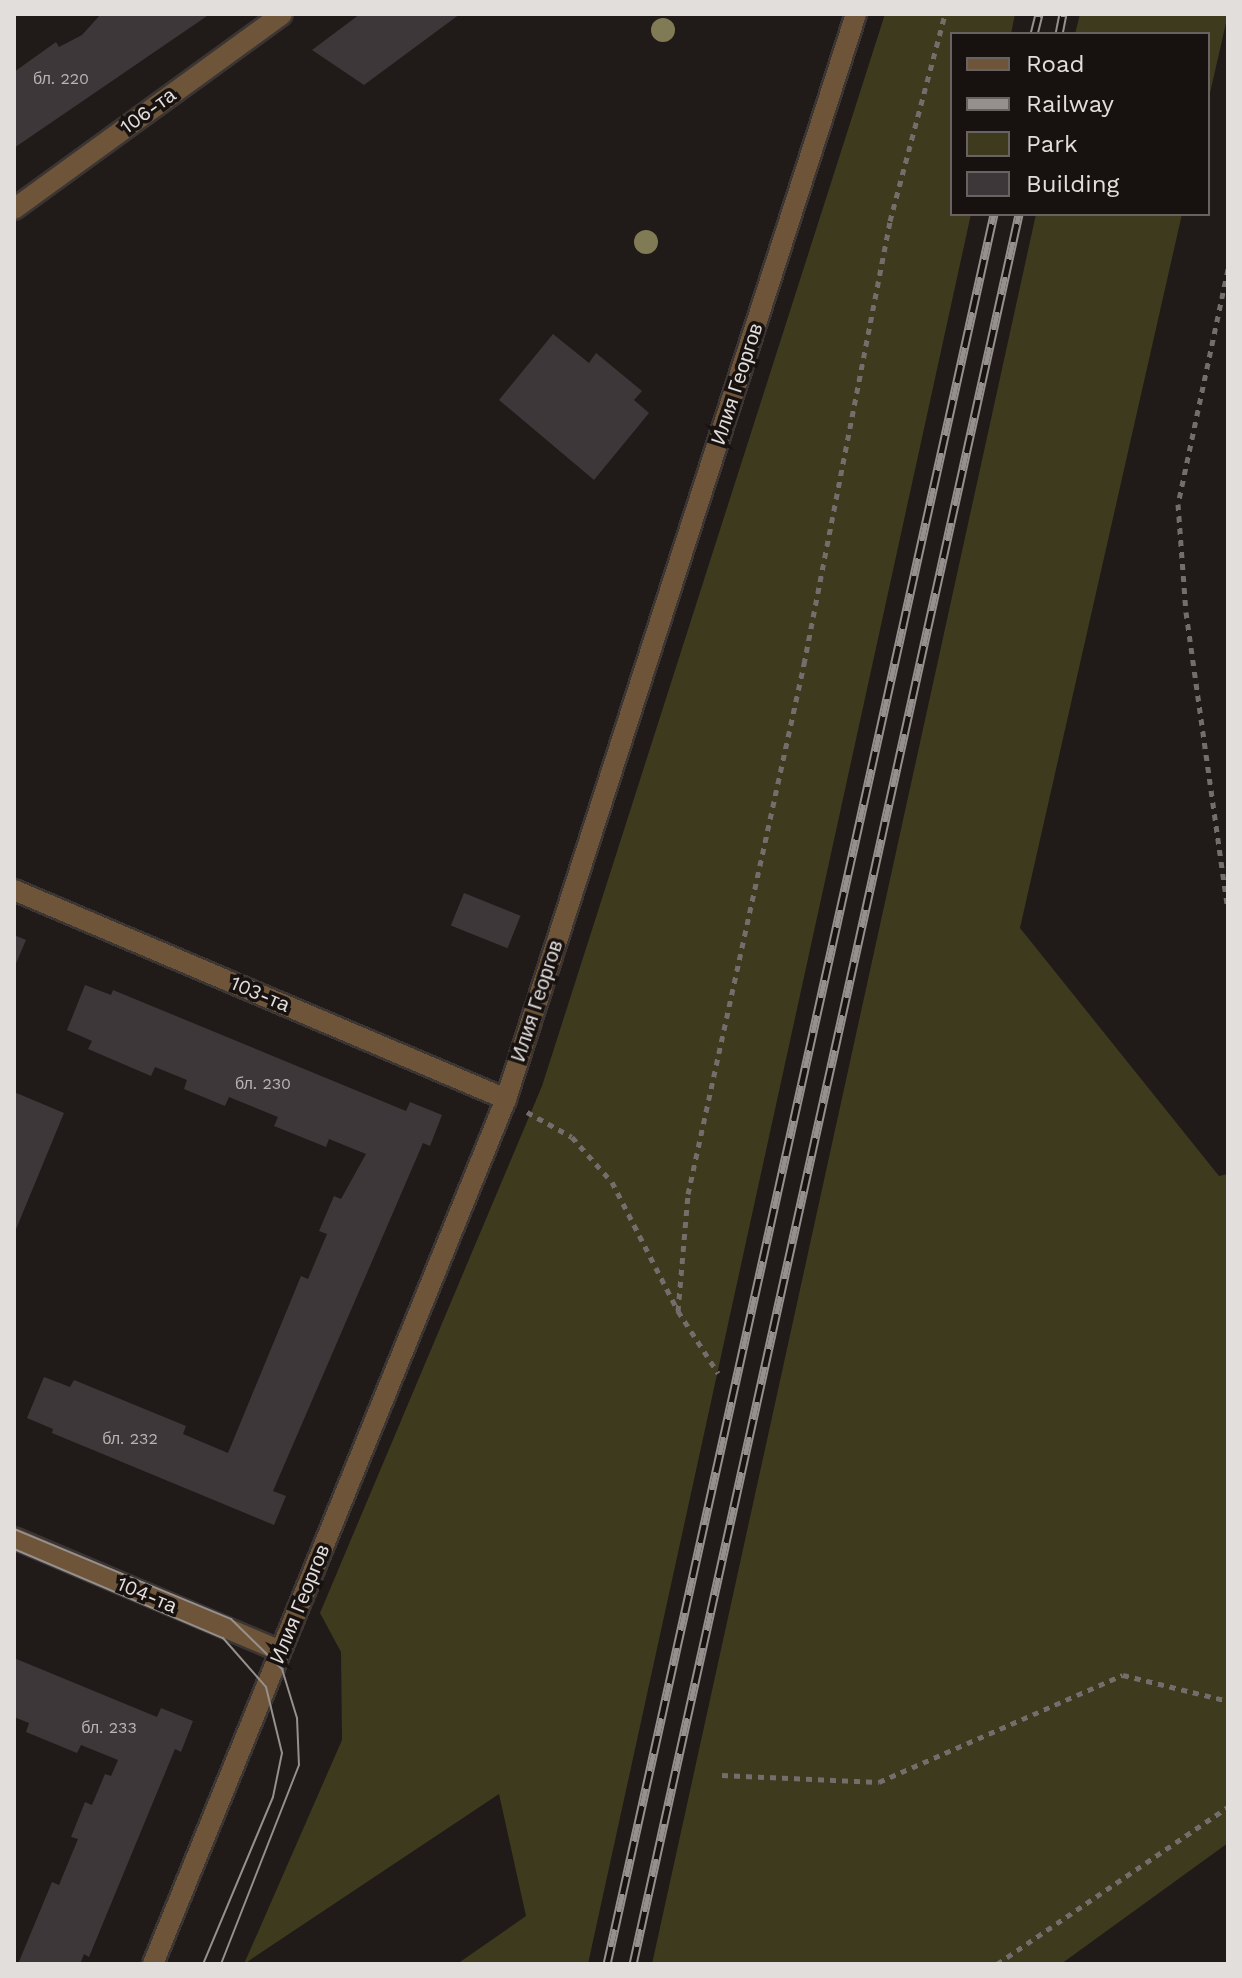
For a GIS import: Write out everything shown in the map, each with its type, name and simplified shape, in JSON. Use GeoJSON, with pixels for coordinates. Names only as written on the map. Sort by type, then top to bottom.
{"type":"FeatureCollection","features":[{"type":"Feature","properties":{"kind":"street","name":"106-та"},"geometry":{"type":"LineString","coordinates":[[14,209],[282,14]]}},
{"type":"Feature","properties":{"kind":"street","name":"Илия Георгов"},"geometry":{"type":"LineString","coordinates":[[153,1964],[506,1099],[856,14]]}},
{"type":"Feature","properties":{"kind":"street","name":"103-та"},"geometry":{"type":"LineString","coordinates":[[14,890],[506,1099]]}},
{"type":"Feature","properties":{"kind":"street","name":"104-та"},"geometry":{"type":"LineString","coordinates":[[14,1538],[280,1651]]}},
{"type":"Feature","properties":{"kind":"path"},"geometry":{"type":"LineString","coordinates":[[678,1311],[688,1194],[804,664],[890,221],[945,14]]}},
{"type":"Feature","properties":{"kind":"path"},"geometry":{"type":"LineString","coordinates":[[1228,269],[1178,504],[1186,612],[1228,909]]}},
{"type":"Feature","properties":{"kind":"path"},"geometry":{"type":"LineString","coordinates":[[506,1099],[572,1137],[612,1182],[678,1311],[718,1373]]}},
{"type":"Feature","properties":{"kind":"path"},"geometry":{"type":"LineString","coordinates":[[722,1775],[879,1782],[1123,1675],[1228,1701]]}},
{"type":"Feature","properties":{"kind":"path"},"geometry":{"type":"LineString","coordinates":[[997,1964],[1228,1807]]}},
{"type":"Feature","properties":{"kind":"green space"},"geometry":{"type":"Polygon","coordinates":[[[885,14],[1015,14],[1011,32],[950,32],[950,216],[971,216],[588,1964],[457,1964],[526,1916],[499,1794],[244,1964],[342,1740],[341,1652],[320,1613],[542,1086],[885,14]]]}},
{"type":"Feature","properties":{"kind":"green space"},"geometry":{"type":"Polygon","coordinates":[[[1080,14],[1228,14],[1210,93],[1210,32],[1076,32],[1080,14]]]}},
{"type":"Feature","properties":{"kind":"green space"},"geometry":{"type":"Polygon","coordinates":[[[1036,216],[1182,216],[1020,928],[1219,1176],[1228,1174],[1228,1843],[1061,1964],[652,1964],[1036,216]]]}},
{"type":"Feature","properties":{"kind":"building"},"geometry":{"type":"Polygon","coordinates":[[[101,14],[210,14],[14,148],[14,72],[56,42],[59,47],[82,35],[101,14]]]}},
{"type":"Feature","properties":{"kind":"building"},"geometry":{"type":"Polygon","coordinates":[[[360,14],[460,14],[364,85],[312,50],[360,14]]]}},
{"type":"Feature","properties":{"kind":"building"},"geometry":{"type":"Polygon","coordinates":[[[553,334],[589,363],[596,353],[642,391],[634,400],[649,413],[594,480],[499,400],[553,334]]]}},
{"type":"Feature","properties":{"kind":"building"},"geometry":{"type":"Polygon","coordinates":[[[464,893],[521,916],[507,948],[451,925],[464,893]]]}},
{"type":"Feature","properties":{"kind":"building"},"geometry":{"type":"Polygon","coordinates":[[[14,935],[26,940],[14,968],[14,935]]]}},
{"type":"Feature","properties":{"kind":"building"},"geometry":{"type":"Polygon","coordinates":[[[85,985],[111,995],[113,990],[406,1111],[410,1102],[442,1115],[430,1146],[423,1143],[273,1491],[286,1496],[274,1525],[52,1433],[53,1429],[27,1418],[44,1377],[70,1387],[74,1380],[186,1426],[183,1434],[228,1453],[301,1276],[308,1279],[327,1234],[319,1231],[334,1196],[341,1199],[366,1154],[329,1139],[326,1147],[274,1126],[278,1117],[229,1097],[225,1106],[184,1089],[187,1080],[155,1067],[151,1076],[88,1049],[92,1041],[67,1030],[85,985]]]}},
{"type":"Feature","properties":{"kind":"building"},"geometry":{"type":"Polygon","coordinates":[[[14,1092],[64,1113],[14,1234],[14,1092]]]}},
{"type":"Feature","properties":{"kind":"building"},"geometry":{"type":"Polygon","coordinates":[[[14,1658],[157,1717],[161,1708],[193,1721],[181,1752],[175,1749],[89,1957],[84,1954],[80,1964],[18,1964],[52,1882],[59,1885],[78,1839],[71,1837],[85,1802],[92,1805],[105,1774],[111,1776],[118,1760],[81,1745],[77,1753],[26,1732],[29,1723],[14,1717],[14,1658]]]}},
{"type":"Feature","properties":{"kind":"tram line"},"geometry":{"type":"LineString","coordinates":[[14,1529],[231,1619],[282,1669],[297,1718],[299,1765],[221,1964]]}},
{"type":"Feature","properties":{"kind":"tram line"},"geometry":{"type":"LineString","coordinates":[[14,1549],[223,1638],[266,1687],[282,1753],[273,1797],[203,1964]]}},
{"type":"Feature","properties":{"kind":"railway"},"geometry":{"type":"LineString","coordinates":[[1034,32],[1039,14]]}},
{"type":"Feature","properties":{"kind":"railway"},"geometry":{"type":"LineString","coordinates":[[1059,32],[1063,14]]}},
{"type":"Feature","properties":{"kind":"railway"},"geometry":{"type":"LineString","coordinates":[[607,1964],[994,216]]}},
{"type":"Feature","properties":{"kind":"railway"},"geometry":{"type":"LineString","coordinates":[[633,1964],[1019,216]]}}]}
